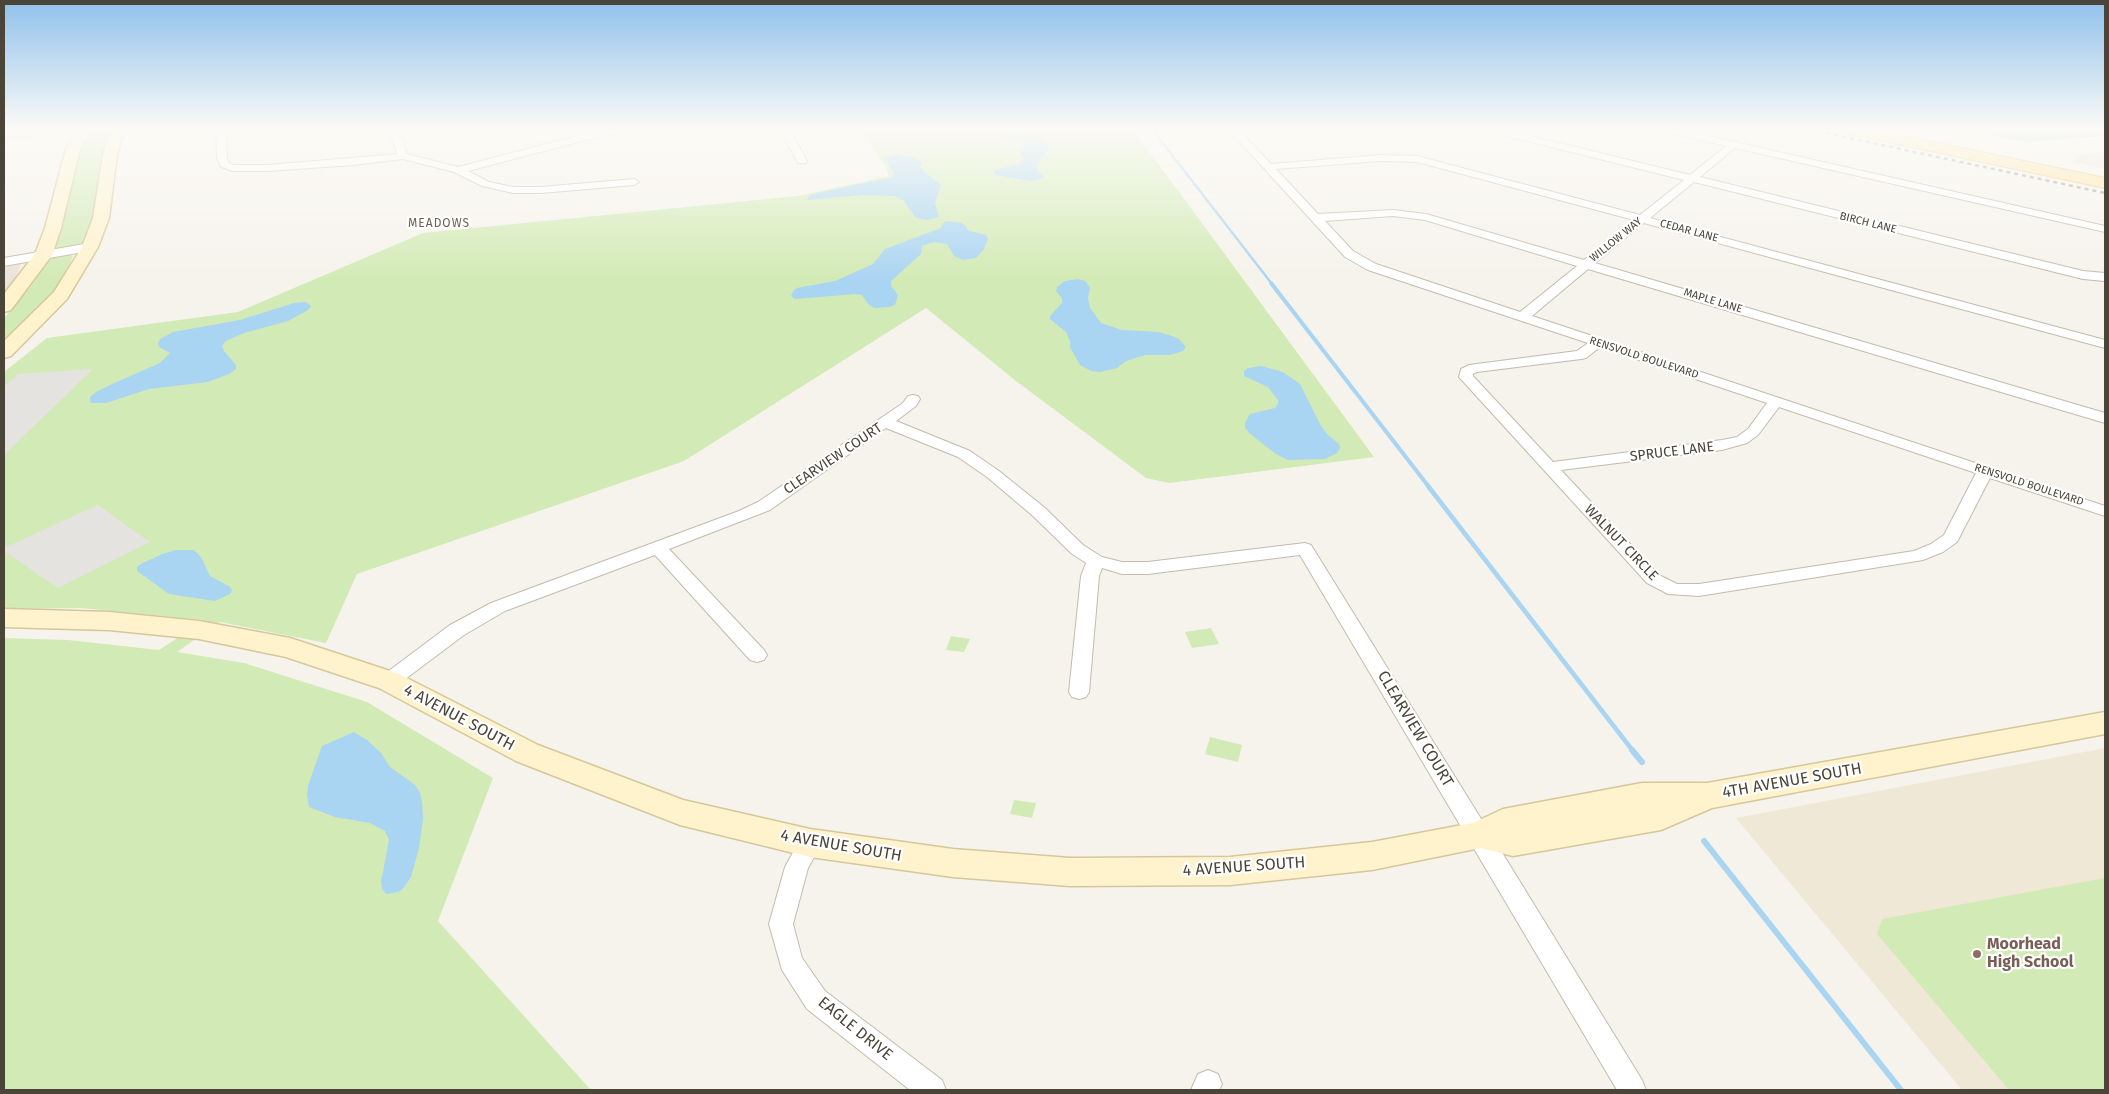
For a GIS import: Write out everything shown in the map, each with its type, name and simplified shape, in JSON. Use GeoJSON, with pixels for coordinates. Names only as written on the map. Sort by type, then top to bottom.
{"type":"FeatureCollection","features":[{"type":"Feature","properties":{"kind":"main road"},"geometry":{"type":"LineString","coordinates":[[2086,179],[2105,183]]}},
{"type":"Feature","properties":{"kind":"street"},"geometry":{"type":"LineString","coordinates":[[4,306],[43,255],[53,228],[65,179]]}},
{"type":"Feature","properties":{"kind":"street"},"geometry":{"type":"LineString","coordinates":[[4,352],[61,294],[90,247],[101,218],[107,179]]}},
{"type":"Feature","properties":{"kind":"street"},"geometry":{"type":"LineString","coordinates":[[476,179],[486,184],[513,190],[541,190],[634,182]]}},
{"type":"Feature","properties":{"kind":"street","name":"RENSVOLD BOULEVARD"},"geometry":{"type":"LineString","coordinates":[[1279,179],[1349,254],[1372,268],[2105,511]]}},
{"type":"Feature","properties":{"kind":"street","name":"CEDAR LANE"},"geometry":{"type":"LineString","coordinates":[[1492,179],[2105,344]]}},
{"type":"Feature","properties":{"kind":"street","name":"WILLOW WAY"},"geometry":{"type":"LineString","coordinates":[[1522,317],[1691,179]]}},
{"type":"Feature","properties":{"kind":"street","name":"BIRCH LANE"},"geometry":{"type":"LineString","coordinates":[[1691,179],[2083,276],[2105,277]]}},
{"type":"Feature","properties":{"kind":"street"},"geometry":{"type":"LineString","coordinates":[[1884,179],[2105,229]]}},
{"type":"Feature","properties":{"kind":"street","name":"MAPLE LANE"},"geometry":{"type":"LineString","coordinates":[[1316,218],[1375,213],[1410,214],[1426,217],[2105,418]]}},
{"type":"Feature","properties":{"kind":"street"},"geometry":{"type":"LineString","coordinates":[[4,262],[90,247]]}},
{"type":"Feature","properties":{"kind":"street"},"geometry":{"type":"LineString","coordinates":[[1389,285],[1402,277]]}},
{"type":"Feature","properties":{"kind":"street","name":"WALNUT CIRCLE"},"geometry":{"type":"LineString","coordinates":[[1598,342],[1588,351],[1574,356],[1474,368],[1466,372],[1466,377],[1653,578],[1674,590],[1699,590],[1917,556],[1937,548],[1951,538],[1985,471]]}},
{"type":"Feature","properties":{"kind":"street"},"geometry":{"type":"LineString","coordinates":[[885,422],[909,406],[913,399]]}},
{"type":"Feature","properties":{"kind":"street","name":"SPRUCE LANE"},"geometry":{"type":"LineString","coordinates":[[1550,467],[1722,445],[1742,440],[1752,432],[1776,402]]}},
{"type":"Feature","properties":{"kind":"street","name":"CLEARVIEW COURT"},"geometry":{"type":"LineString","coordinates":[[388,681],[457,630],[498,607],[745,515],[764,506],[885,422],[964,454],[993,474],[1039,512],[1077,549],[1096,561],[1122,568],[1148,568],[1305,549],[1480,835],[1632,1090]]}},
{"type":"Feature","properties":{"kind":"street"},"geometry":{"type":"LineString","coordinates":[[658,548],[757,654]]}},
{"type":"Feature","properties":{"kind":"street"},"geometry":{"type":"LineString","coordinates":[[1080,692],[1090,576],[1096,561]]}},
{"type":"Feature","properties":{"kind":"street","name":"4 AVENUE SOUTH"},"geometry":{"type":"LineString","coordinates":[[4,618],[109,621],[199,630],[290,648],[388,681],[527,754],[680,812],[810,843],[953,863],[1070,872],[1230,871],[1372,856],[1480,835],[1513,842],[1661,817],[1707,796]]}},
{"type":"Feature","properties":{"kind":"street","name":"4TH AVENUE SOUTH"},"geometry":{"type":"LineString","coordinates":[[1707,796],[2105,723]]}},
{"type":"Feature","properties":{"kind":"street","name":"EAGLE DRIVE"},"geometry":{"type":"LineString","coordinates":[[810,843],[797,867],[781,924],[791,962],[816,1000],[932,1090]]}},
{"type":"Feature","properties":{"kind":"shaded area"},"geometry":{"type":"Polygon","coordinates":[[[21,264],[15,279],[4,292],[4,267],[21,264]]]}},
{"type":"Feature","properties":{"kind":"shaded area"},"geometry":{"type":"Polygon","coordinates":[[[93,369],[4,455],[4,387],[18,374],[93,369]]]}},
{"type":"Feature","properties":{"kind":"shaded area"},"geometry":{"type":"Polygon","coordinates":[[[98,505],[150,542],[58,588],[4,551],[4,548],[98,505]]]}},
{"type":"Feature","properties":{"kind":"shaded area","name":"Moorhead High School"},"geometry":{"type":"Polygon","coordinates":[[[2105,748],[2105,1090],[1962,1090],[1736,818],[2105,748]]]}},
{"type":"Feature","properties":{"kind":"green space"},"geometry":{"type":"Polygon","coordinates":[[[73,179],[99,179],[92,222],[86,243],[82,246],[58,249],[55,247],[63,226],[73,179]]]}},
{"type":"Feature","properties":{"kind":"green space"},"geometry":{"type":"Polygon","coordinates":[[[875,179],[1170,179],[1374,457],[1169,483],[1146,478],[1016,381],[926,308],[684,461],[357,574],[326,643],[220,622],[177,652],[244,663],[367,702],[493,778],[438,921],[591,1090],[4,1090],[4,638],[68,640],[159,650],[205,620],[81,608],[4,609],[4,372],[47,338],[238,312],[423,233],[798,196],[875,179]]]}},
{"type":"Feature","properties":{"kind":"green space"},"geometry":{"type":"Polygon","coordinates":[[[67,254],[73,256],[59,288],[4,347],[4,318],[29,289],[49,260],[56,256],[67,254]]]}},
{"type":"Feature","properties":{"kind":"green space"},"geometry":{"type":"Polygon","coordinates":[[[1211,628],[1219,644],[1192,648],[1185,632],[1211,628]]]}},
{"type":"Feature","properties":{"kind":"green space"},"geometry":{"type":"Polygon","coordinates":[[[951,636],[970,639],[964,652],[946,650],[951,636]]]}},
{"type":"Feature","properties":{"kind":"green space"},"geometry":{"type":"Polygon","coordinates":[[[1210,737],[1242,745],[1238,762],[1205,754],[1210,737]]]}},
{"type":"Feature","properties":{"kind":"green space"},"geometry":{"type":"Polygon","coordinates":[[[1014,800],[1036,803],[1032,818],[1010,814],[1014,800]]]}},
{"type":"Feature","properties":{"kind":"green space"},"geometry":{"type":"Polygon","coordinates":[[[2105,878],[2105,1090],[2009,1090],[1877,934],[1882,919],[2105,878]]]}},
{"type":"Feature","properties":{"kind":"water"},"geometry":{"type":"Polygon","coordinates":[[[883,179],[934,179],[941,185],[935,203],[939,217],[927,220],[916,218],[904,201],[894,196],[863,195],[807,200],[813,194],[883,179]]]}},
{"type":"Feature","properties":{"kind":"water"},"geometry":{"type":"Polygon","coordinates":[[[1020,179],[1039,179],[1031,181],[1020,179]]]}},
{"type":"Feature","properties":{"kind":"water"},"geometry":{"type":"Polygon","coordinates":[[[947,221],[961,223],[966,226],[967,230],[986,235],[988,239],[984,249],[976,258],[963,260],[954,256],[947,244],[934,242],[922,246],[921,254],[891,281],[891,286],[898,295],[895,305],[875,308],[869,305],[862,295],[856,294],[795,299],[791,296],[797,288],[835,281],[873,264],[885,249],[941,228],[943,223],[947,221]]]}},
{"type":"Feature","properties":{"kind":"water"},"geometry":{"type":"Polygon","coordinates":[[[1078,279],[1085,281],[1090,287],[1088,298],[1090,308],[1101,323],[1122,330],[1158,332],[1179,339],[1186,347],[1183,351],[1170,355],[1145,355],[1126,361],[1117,368],[1100,372],[1091,371],[1080,365],[1070,347],[1070,341],[1066,332],[1050,319],[1050,316],[1062,303],[1062,298],[1056,291],[1057,287],[1065,281],[1078,279]]]}},
{"type":"Feature","properties":{"kind":"water"},"geometry":{"type":"Polygon","coordinates":[[[306,302],[311,306],[308,310],[288,321],[244,333],[226,341],[222,346],[224,351],[236,365],[236,369],[229,374],[208,382],[149,389],[106,403],[91,403],[90,397],[96,392],[160,363],[170,353],[159,347],[158,343],[160,339],[173,332],[240,320],[294,303],[306,302]]]}},
{"type":"Feature","properties":{"kind":"water"},"geometry":{"type":"Polygon","coordinates":[[[1261,366],[1283,372],[1300,384],[1321,426],[1339,444],[1340,448],[1337,453],[1325,459],[1288,460],[1276,454],[1249,433],[1245,423],[1250,414],[1275,408],[1278,404],[1278,400],[1268,387],[1244,376],[1244,371],[1248,368],[1261,366]]]}},
{"type":"Feature","properties":{"kind":"water"},"geometry":{"type":"Polygon","coordinates":[[[176,550],[194,550],[201,557],[210,576],[230,587],[232,590],[230,594],[215,601],[169,594],[137,571],[137,567],[141,564],[176,550]]]}},
{"type":"Feature","properties":{"kind":"water"},"geometry":{"type":"Polygon","coordinates":[[[354,732],[367,740],[381,753],[390,767],[415,785],[422,801],[423,819],[419,848],[411,877],[402,890],[394,893],[386,894],[382,889],[381,882],[389,840],[385,831],[370,823],[335,817],[309,807],[308,786],[322,746],[354,732]]]}},
{"type":"Feature","properties":{"kind":"waterway"},"geometry":{"type":"LineString","coordinates":[[1191,179],[1272,284]]}},
{"type":"Feature","properties":{"kind":"waterway"},"geometry":{"type":"LineString","coordinates":[[1271,283],[1429,487]]}},
{"type":"Feature","properties":{"kind":"waterway"},"geometry":{"type":"LineString","coordinates":[[1428,486],[1633,751]]}},
{"type":"Feature","properties":{"kind":"waterway"},"geometry":{"type":"LineString","coordinates":[[1632,750],[1642,762]]}},
{"type":"Feature","properties":{"kind":"waterway"},"geometry":{"type":"LineString","coordinates":[[1704,841],[1901,1090]]}},
{"type":"Feature","properties":{"kind":"railway"},"geometry":{"type":"LineString","coordinates":[[2040,179],[2105,193]]}},
{"type":"Feature","properties":{"kind":"place","name":"Moorhead High School"},"geometry":{"type":"Point","coordinates":[1977,954]}},
{"type":"Feature","properties":{"kind":"district","name":"MEADOWS"},"geometry":{"type":"Point","coordinates":[439,224]}}]}
